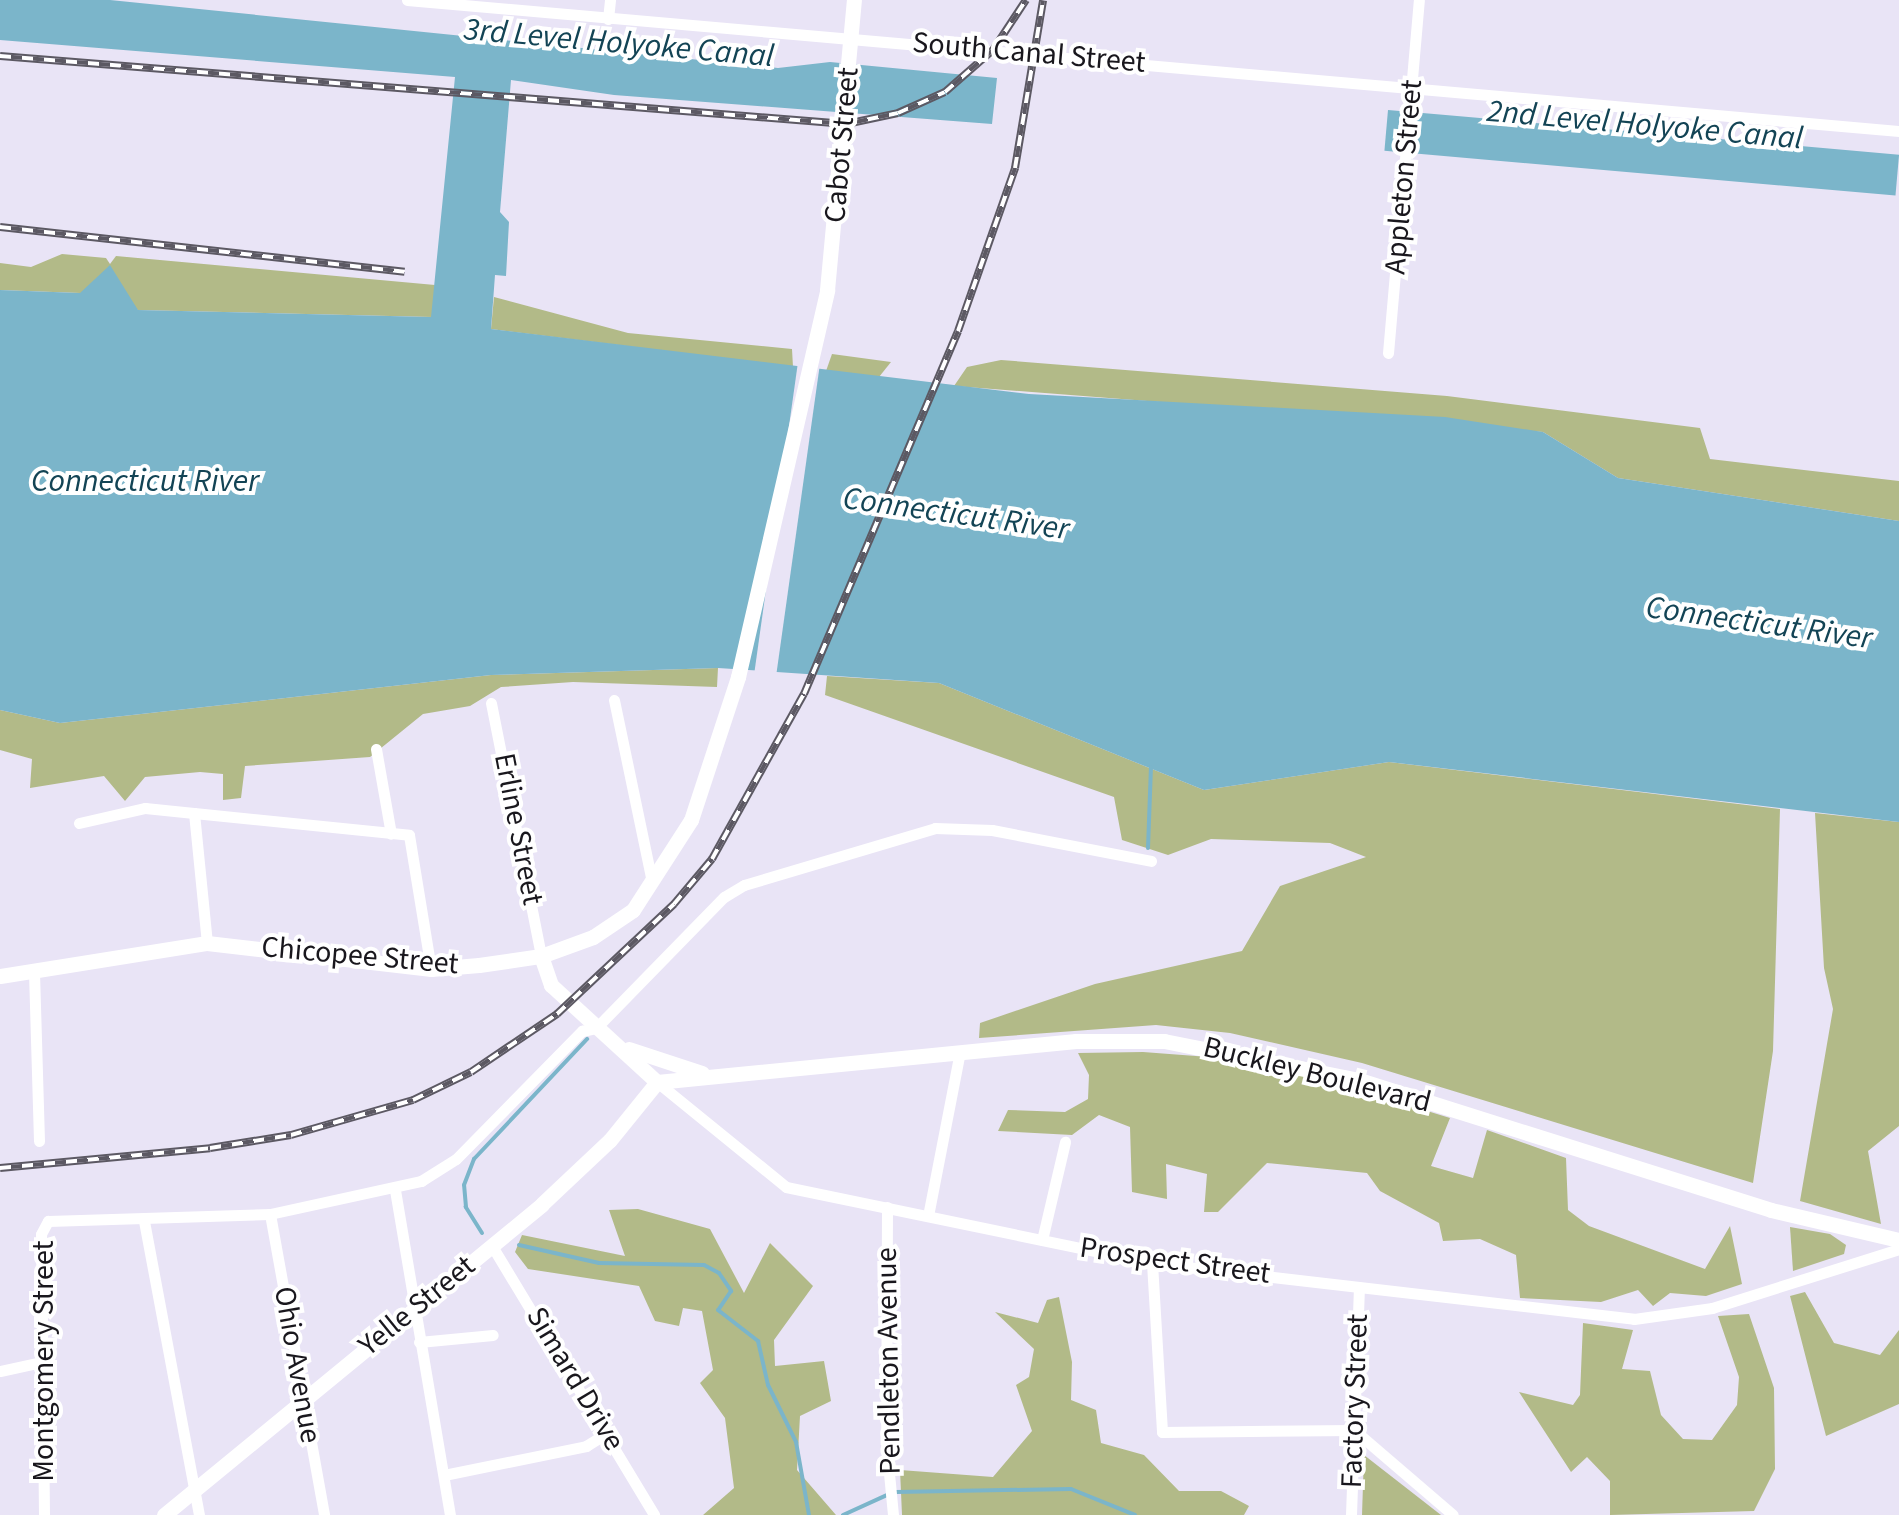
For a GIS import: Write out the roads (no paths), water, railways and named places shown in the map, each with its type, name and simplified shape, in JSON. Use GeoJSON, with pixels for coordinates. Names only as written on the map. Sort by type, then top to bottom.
{"type":"FeatureCollection","features":[{"type":"Feature","properties":{"kind":"main road","name":"Cabot Street"},"geometry":{"type":"LineString","coordinates":[[775,517],[827,290],[854,0]]}},
{"type":"Feature","properties":{"kind":"main road","name":"Chicopee Street"},"geometry":{"type":"LineString","coordinates":[[0,976],[207,944],[431,968],[541,956],[618,922],[652,884],[691,820],[738,677],[775,517]]}},
{"type":"Feature","properties":{"kind":"main road","name":"Prospect Street"},"geometry":{"type":"LineString","coordinates":[[541,956],[551,985],[657,1082]]}},
{"type":"Feature","properties":{"kind":"main road"},"geometry":{"type":"LineString","coordinates":[[602,1034],[654,1061],[720,1077]]}},
{"type":"Feature","properties":{"kind":"main road","name":"Buckley Boulevard"},"geometry":{"type":"LineString","coordinates":[[657,1082],[960,1052],[1164,1041],[1302,1064],[1771,1210],[1899,1240]]}},
{"type":"Feature","properties":{"kind":"main road","name":"Yelle Street"},"geometry":{"type":"LineString","coordinates":[[164,1515],[492,1246],[610,1140],[657,1082]]}},
{"type":"Feature","properties":{"kind":"street","name":"South Canal Street"},"geometry":{"type":"LineString","coordinates":[[407,0],[851,44],[1899,132]]}},
{"type":"Feature","properties":{"kind":"street"},"geometry":{"type":"LineString","coordinates":[[608,19],[610,0]]}},
{"type":"Feature","properties":{"kind":"street","name":"Appleton Street"},"geometry":{"type":"LineString","coordinates":[[1388,353],[1419,0]]}},
{"type":"Feature","properties":{"kind":"street"},"geometry":{"type":"LineString","coordinates":[[614,700],[652,884]]}},
{"type":"Feature","properties":{"kind":"street","name":"Erline Street"},"geometry":{"type":"LineString","coordinates":[[491,703],[541,956]]}},
{"type":"Feature","properties":{"kind":"street"},"geometry":{"type":"LineString","coordinates":[[376,750],[390,834]]}},
{"type":"Feature","properties":{"kind":"street"},"geometry":{"type":"LineString","coordinates":[[79,823],[145,808],[409,835],[431,968]]}},
{"type":"Feature","properties":{"kind":"street"},"geometry":{"type":"LineString","coordinates":[[194,813],[207,944]]}},
{"type":"Feature","properties":{"kind":"street","name":"Montgomery Street"},"geometry":{"type":"LineString","coordinates":[[44,1515],[44,1226],[56,1219],[144,1221],[270,1214],[395,1190],[456,1159],[582,1031],[602,1034],[724,896],[827,858],[935,828],[962,827],[1152,861]]}},
{"type":"Feature","properties":{"kind":"street"},"geometry":{"type":"LineString","coordinates":[[34,972],[39,1142]]}},
{"type":"Feature","properties":{"kind":"street"},"geometry":{"type":"LineString","coordinates":[[928,1216],[960,1052]]}},
{"type":"Feature","properties":{"kind":"street","name":"Prospect Street"},"geometry":{"type":"LineString","coordinates":[[657,1082],[774,1182],[1152,1263],[1650,1318],[1712,1308],[1899,1250]]}},
{"type":"Feature","properties":{"kind":"street"},"geometry":{"type":"LineString","coordinates":[[1042,1240],[1065,1142]]}},
{"type":"Feature","properties":{"kind":"street"},"geometry":{"type":"LineString","coordinates":[[395,1190],[450,1515]]}},
{"type":"Feature","properties":{"kind":"street","name":"Pendleton Avenue"},"geometry":{"type":"LineString","coordinates":[[887,1207],[889,1482],[893,1515]]}},
{"type":"Feature","properties":{"kind":"street","name":"Ohio Avenue"},"geometry":{"type":"LineString","coordinates":[[270,1214],[324,1515]]}},
{"type":"Feature","properties":{"kind":"street"},"geometry":{"type":"LineString","coordinates":[[144,1221],[198,1515]]}},
{"type":"Feature","properties":{"kind":"street","name":"Simard Drive"},"geometry":{"type":"LineString","coordinates":[[492,1246],[608,1432],[654,1515]]}},
{"type":"Feature","properties":{"kind":"street"},"geometry":{"type":"LineString","coordinates":[[1152,1263],[1162,1432],[1354,1430],[1453,1515]]}},
{"type":"Feature","properties":{"kind":"street","name":"Factory Street"},"geometry":{"type":"LineString","coordinates":[[1352,1515],[1359,1287]]}},
{"type":"Feature","properties":{"kind":"street"},"geometry":{"type":"LineString","coordinates":[[419,1342],[493,1335]]}},
{"type":"Feature","properties":{"kind":"street"},"geometry":{"type":"LineString","coordinates":[[0,1371],[42,1362]]}},
{"type":"Feature","properties":{"kind":"street"},"geometry":{"type":"LineString","coordinates":[[444,1475],[586,1446],[608,1432]]}},
{"type":"Feature","properties":{"kind":"water","name":"Connecticut River"},"geometry":{"type":"Polygon","coordinates":[[[0,0],[110,0],[778,68],[830,62],[997,78],[992,124],[614,95],[511,80],[500,212],[509,222],[506,276],[495,275],[491,329],[1029,394],[1445,417],[1543,432],[1618,478],[1899,521],[1899,822],[1389,762],[1204,790],[939,683],[718,668],[491,675],[60,723],[0,710],[0,290],[80,293],[110,265],[138,310],[431,317],[455,77],[0,40],[0,0]]]}},
{"type":"Feature","properties":{"kind":"water"},"geometry":{"type":"Polygon","coordinates":[[[1388,110],[1899,155],[1895,196],[1384,151],[1388,110]]]}},
{"type":"Feature","properties":{"kind":"waterway"},"geometry":{"type":"LineString","coordinates":[[1148,848],[1151,767]]}},
{"type":"Feature","properties":{"kind":"waterway"},"geometry":{"type":"LineString","coordinates":[[482,1233],[466,1207],[464,1185],[474,1159],[587,1039]]}},
{"type":"Feature","properties":{"kind":"waterway"},"geometry":{"type":"LineString","coordinates":[[519,1245],[599,1263],[704,1265],[719,1273],[731,1291],[718,1310],[758,1341],[768,1385],[796,1442],[809,1515]]}},
{"type":"Feature","properties":{"kind":"waterway"},"geometry":{"type":"LineString","coordinates":[[896,1492],[1071,1489],[1135,1515]]}},
{"type":"Feature","properties":{"kind":"waterway"},"geometry":{"type":"LineString","coordinates":[[843,1515],[887,1495]]}},
{"type":"Feature","properties":{"kind":"railway"},"geometry":{"type":"LineString","coordinates":[[0,56],[846,124],[898,113],[945,92],[993,50],[1026,0]]}},
{"type":"Feature","properties":{"kind":"railway"},"geometry":{"type":"LineString","coordinates":[[0,1168],[210,1148],[291,1135],[413,1100],[471,1072],[557,1014],[674,904],[712,859],[804,694],[958,331],[1015,168],[1043,0]]}},
{"type":"Feature","properties":{"kind":"railway"},"geometry":{"type":"LineString","coordinates":[[0,227],[405,272]]}},
{"type":"Feature","properties":{"kind":"water label","name":"3rd Level Holyoke Canal"},"geometry":{"type":"Point","coordinates":[619,43]}},
{"type":"Feature","properties":{"kind":"water label","name":"2nd Level Holyoke Canal"},"geometry":{"type":"Point","coordinates":[1645,125]}}]}
